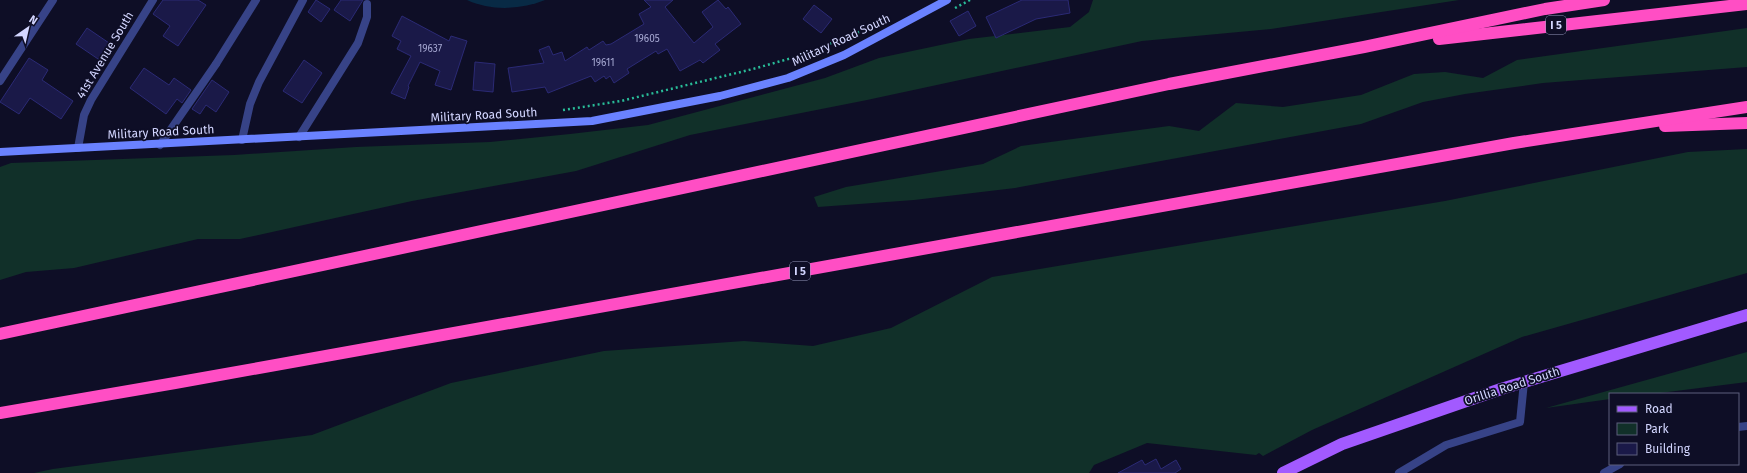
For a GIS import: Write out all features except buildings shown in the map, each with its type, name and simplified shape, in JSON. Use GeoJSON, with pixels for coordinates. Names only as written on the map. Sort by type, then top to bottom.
{"type":"FeatureCollection","features":[{"type":"Feature","properties":{"kind":"highway"},"geometry":{"type":"LineString","coordinates":[[1364,47],[1545,9],[1604,0]]}},
{"type":"Feature","properties":{"kind":"highway","name":"I 5"},"geometry":{"type":"LineString","coordinates":[[0,334],[1154,88],[1364,47],[1747,4]]}},
{"type":"Feature","properties":{"kind":"highway","name":"I 5"},"geometry":{"type":"LineString","coordinates":[[0,413],[1514,143],[1747,107]]}},
{"type":"Feature","properties":{"kind":"highway"},"geometry":{"type":"LineString","coordinates":[[1600,130],[1747,123]]}},
{"type":"Feature","properties":{"kind":"main road","name":"Military Road South"},"geometry":{"type":"LineString","coordinates":[[0,152],[592,121],[720,96],[788,78],[837,58],[947,0]]}},
{"type":"Feature","properties":{"kind":"main road","name":"Orillia Road South"},"geometry":{"type":"LineString","coordinates":[[1283,473],[1342,444],[1524,382],[1747,315]]}},
{"type":"Feature","properties":{"kind":"street"},"geometry":{"type":"LineString","coordinates":[[0,81],[53,0]]}},
{"type":"Feature","properties":{"kind":"street","name":"41st Avenue South"},"geometry":{"type":"LineString","coordinates":[[78,148],[84,115],[91,100],[152,0]]}},
{"type":"Feature","properties":{"kind":"street"},"geometry":{"type":"LineString","coordinates":[[160,144],[216,64],[256,0]]}},
{"type":"Feature","properties":{"kind":"street"},"geometry":{"type":"LineString","coordinates":[[242,140],[250,104],[259,82],[303,0]]}},
{"type":"Feature","properties":{"kind":"street"},"geometry":{"type":"LineString","coordinates":[[299,137],[358,43],[367,17],[367,4]]}},
{"type":"Feature","properties":{"kind":"street"},"geometry":{"type":"LineString","coordinates":[[1399,473],[1446,445],[1520,422],[1524,382]]}},
{"type":"Feature","properties":{"kind":"street"},"geometry":{"type":"LineString","coordinates":[[1604,473],[1618,465]]}},
{"type":"Feature","properties":{"kind":"path"},"geometry":{"type":"LineString","coordinates":[[556,111],[621,101],[753,69],[799,56],[874,26]]}},
{"type":"Feature","properties":{"kind":"green space"},"geometry":{"type":"Polygon","coordinates":[[[1093,0],[1459,0],[1271,29],[1142,41],[867,100],[690,135],[576,171],[412,201],[240,239],[198,239],[74,268],[26,272],[0,280],[0,167],[11,163],[234,155],[356,147],[490,142],[648,125],[825,78],[879,58],[969,39],[1070,27],[1089,12],[1093,0]]]}},
{"type":"Feature","properties":{"kind":"green space"},"geometry":{"type":"Polygon","coordinates":[[[1747,28],[1747,67],[1543,83],[1465,94],[1423,102],[1361,124],[1015,188],[914,200],[818,207],[814,197],[846,187],[983,164],[1021,146],[1169,126],[1199,131],[1236,103],[1283,107],[1361,95],[1414,74],[1445,72],[1483,78],[1517,60],[1747,28]]]}},
{"type":"Feature","properties":{"kind":"green space"},"geometry":{"type":"Polygon","coordinates":[[[1747,149],[1747,273],[1522,337],[1312,430],[1263,456],[1259,453],[1256,455],[1147,443],[1094,465],[1089,473],[34,473],[53,469],[312,435],[451,383],[604,351],[744,341],[813,346],[891,328],[992,277],[1445,201],[1688,152],[1747,149]]]}},
{"type":"Feature","properties":{"kind":"green space"},"geometry":{"type":"Polygon","coordinates":[[[1747,352],[1747,382],[1660,393],[1609,393],[1609,399],[1546,408],[1747,352]]]}},
{"type":"Feature","properties":{"kind":"water"},"geometry":{"type":"Polygon","coordinates":[[[467,0],[545,0],[526,6],[506,8],[476,4],[467,0]]]}}]}
